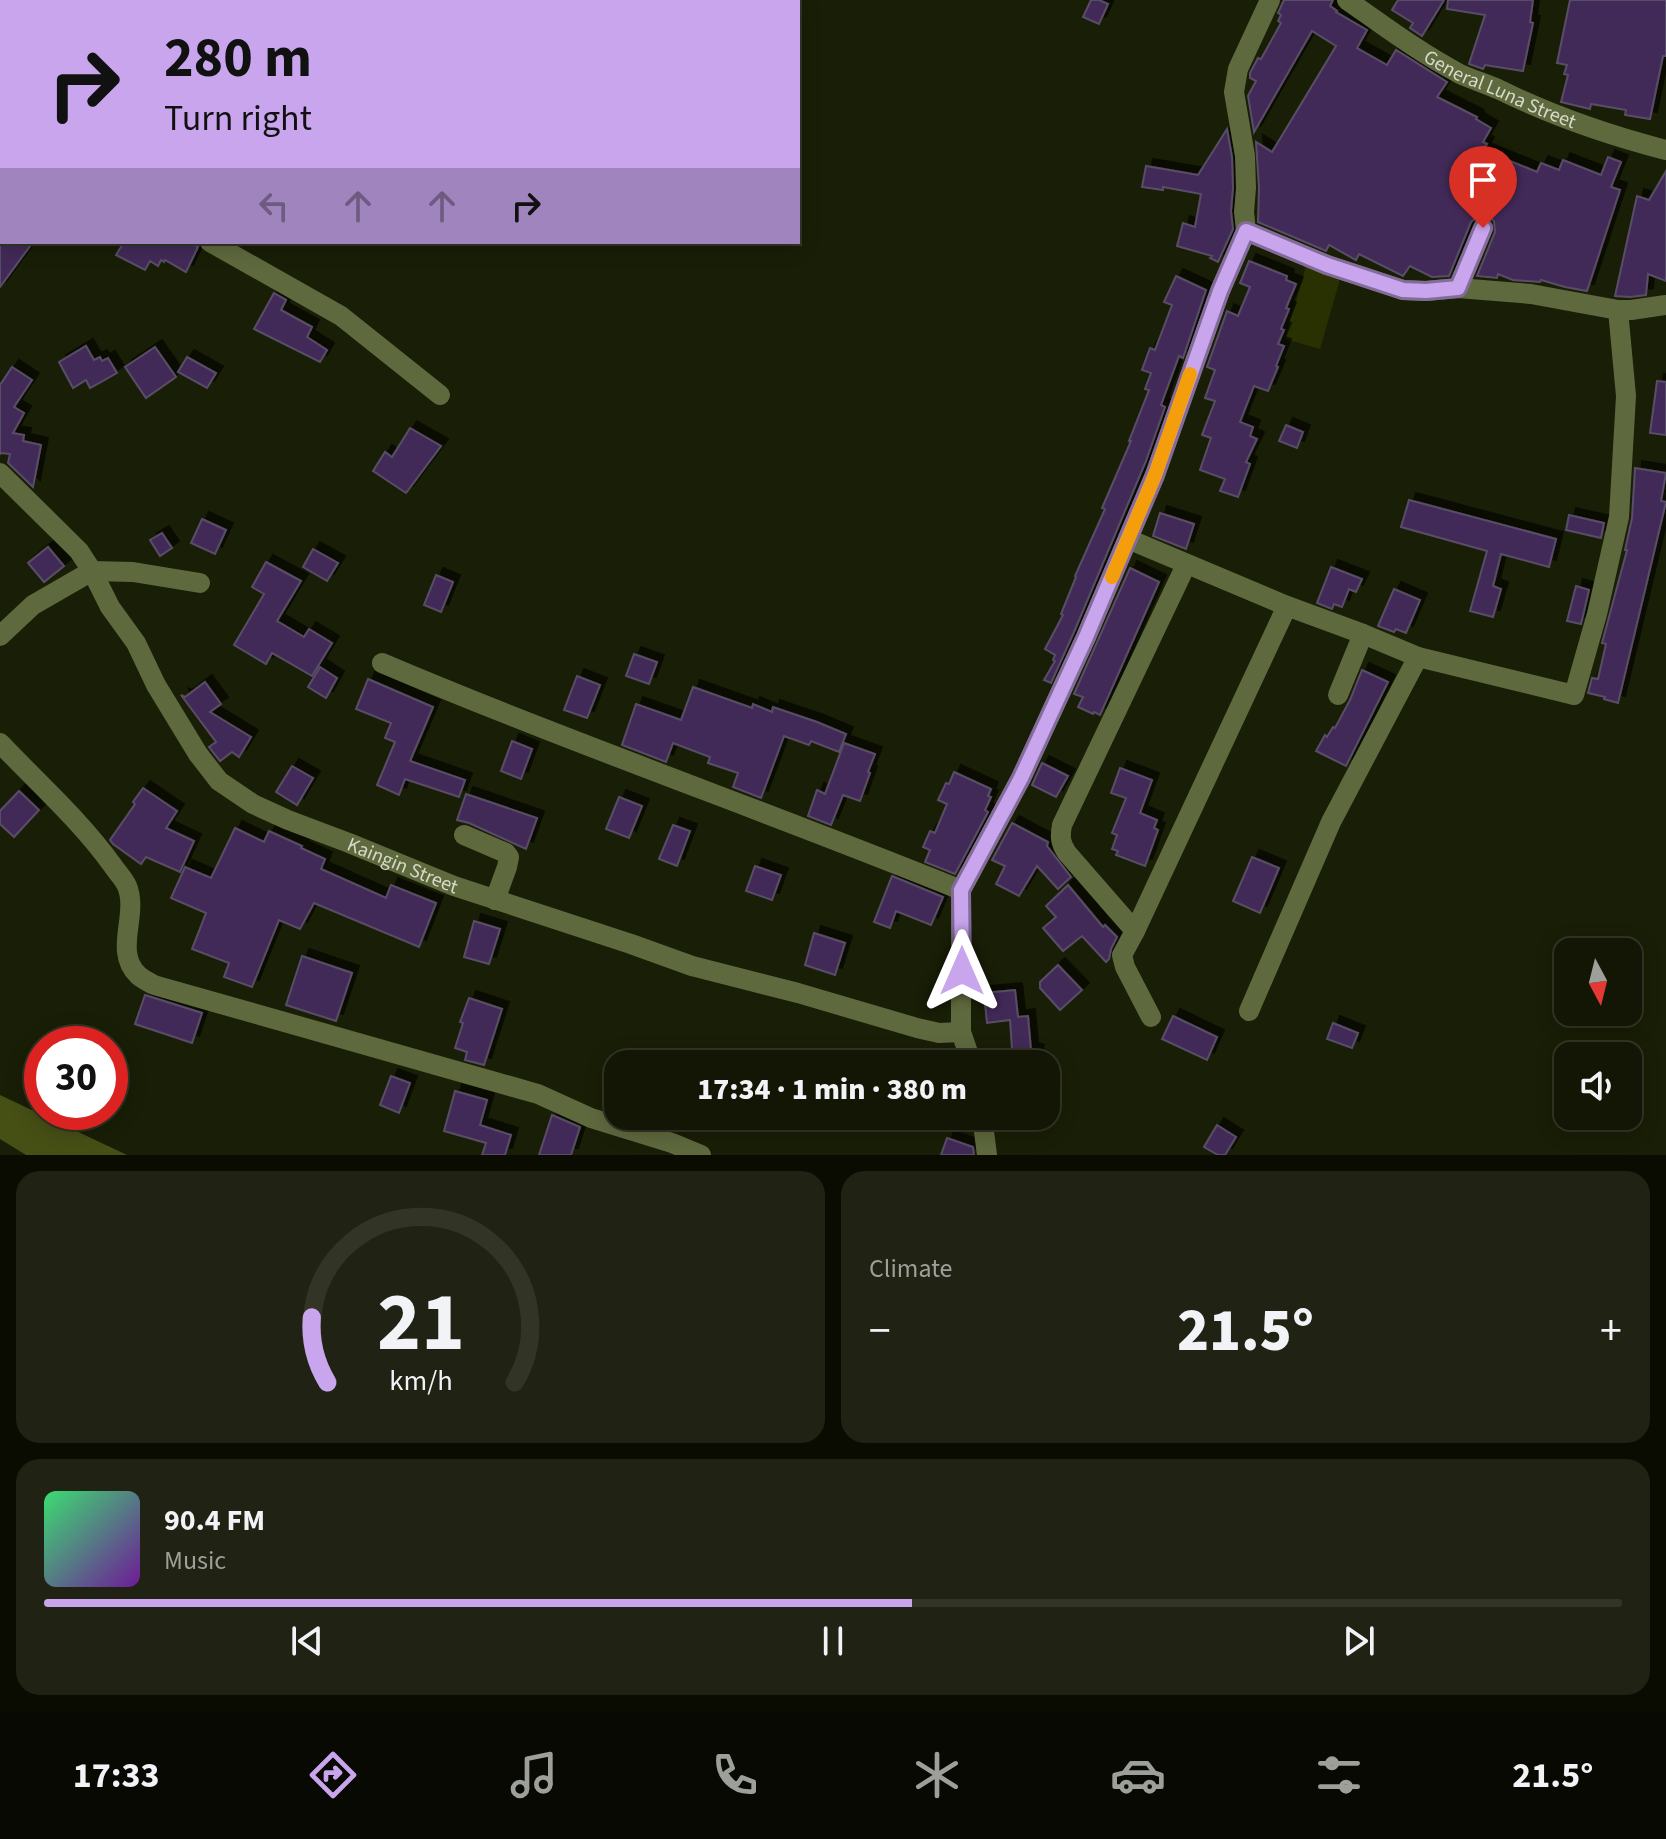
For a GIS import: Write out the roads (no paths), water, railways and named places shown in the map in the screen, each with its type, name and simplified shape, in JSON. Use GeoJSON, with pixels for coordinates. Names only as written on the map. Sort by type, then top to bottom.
{"type":"FeatureCollection","features":[{"type":"Feature","properties":{"kind":"street"},"geometry":{"type":"LineString","coordinates":[[967,1050],[961,1032],[961,890],[1021,778],[1086,637],[1155,475],[1220,291],[1246,231],[1245,156],[1234,92],[1238,69],[1270,0]]}},
{"type":"Feature","properties":{"kind":"street","name":"General Luna Street"},"geometry":{"type":"LineString","coordinates":[[1348,0],[1417,49],[1463,75],[1535,108],[1589,128],[1664,144]]}},
{"type":"Feature","properties":{"kind":"street"},"geometry":{"type":"LineString","coordinates":[[1458,288],[1483,228]]}},
{"type":"Feature","properties":{"kind":"street"},"geometry":{"type":"LineString","coordinates":[[1246,231],[1327,265],[1403,290],[1458,288],[1531,294],[1618,310],[1666,305]]}},
{"type":"Feature","properties":{"kind":"street"},"geometry":{"type":"LineString","coordinates":[[214,244],[341,316],[440,395]]}},
{"type":"Feature","properties":{"kind":"street"},"geometry":{"type":"LineString","coordinates":[[1128,539],[1418,657],[1574,695],[1597,614],[1619,517],[1626,396],[1618,310]]}},
{"type":"Feature","properties":{"kind":"street","name":"Kaingin Street"},"geometry":{"type":"LineString","coordinates":[[0,473],[79,551],[110,607],[136,643],[156,685],[198,754],[219,781],[253,804],[454,886],[692,966],[917,1028],[939,1033],[961,1032]]}},
{"type":"Feature","properties":{"kind":"street"},"geometry":{"type":"LineString","coordinates":[[1135,931],[1067,853],[1060,834],[1068,811],[1186,565]]}},
{"type":"Feature","properties":{"kind":"street"},"geometry":{"type":"LineString","coordinates":[[0,636],[33,605],[92,571],[133,572],[200,583]]}},
{"type":"Feature","properties":{"kind":"street"},"geometry":{"type":"LineString","coordinates":[[1151,1017],[1122,955],[1287,606]]}},
{"type":"Feature","properties":{"kind":"street"},"geometry":{"type":"LineString","coordinates":[[1338,695],[1363,634]]}},
{"type":"Feature","properties":{"kind":"street"},"geometry":{"type":"LineString","coordinates":[[1249,1011],[1331,822],[1418,657]]}},
{"type":"Feature","properties":{"kind":"street"},"geometry":{"type":"LineString","coordinates":[[382,663],[488,708],[961,890]]}},
{"type":"Feature","properties":{"kind":"street"},"geometry":{"type":"LineString","coordinates":[[0,743],[98,846],[127,886],[130,904],[126,940],[128,958],[138,975],[154,985],[538,1094],[591,1118],[701,1155]]}},
{"type":"Feature","properties":{"kind":"street"},"geometry":{"type":"LineString","coordinates":[[464,835],[509,857],[495,900]]}},
{"type":"Feature","properties":{"kind":"street"},"geometry":{"type":"LineString","coordinates":[[984,1130],[987,1155]]}}]}
